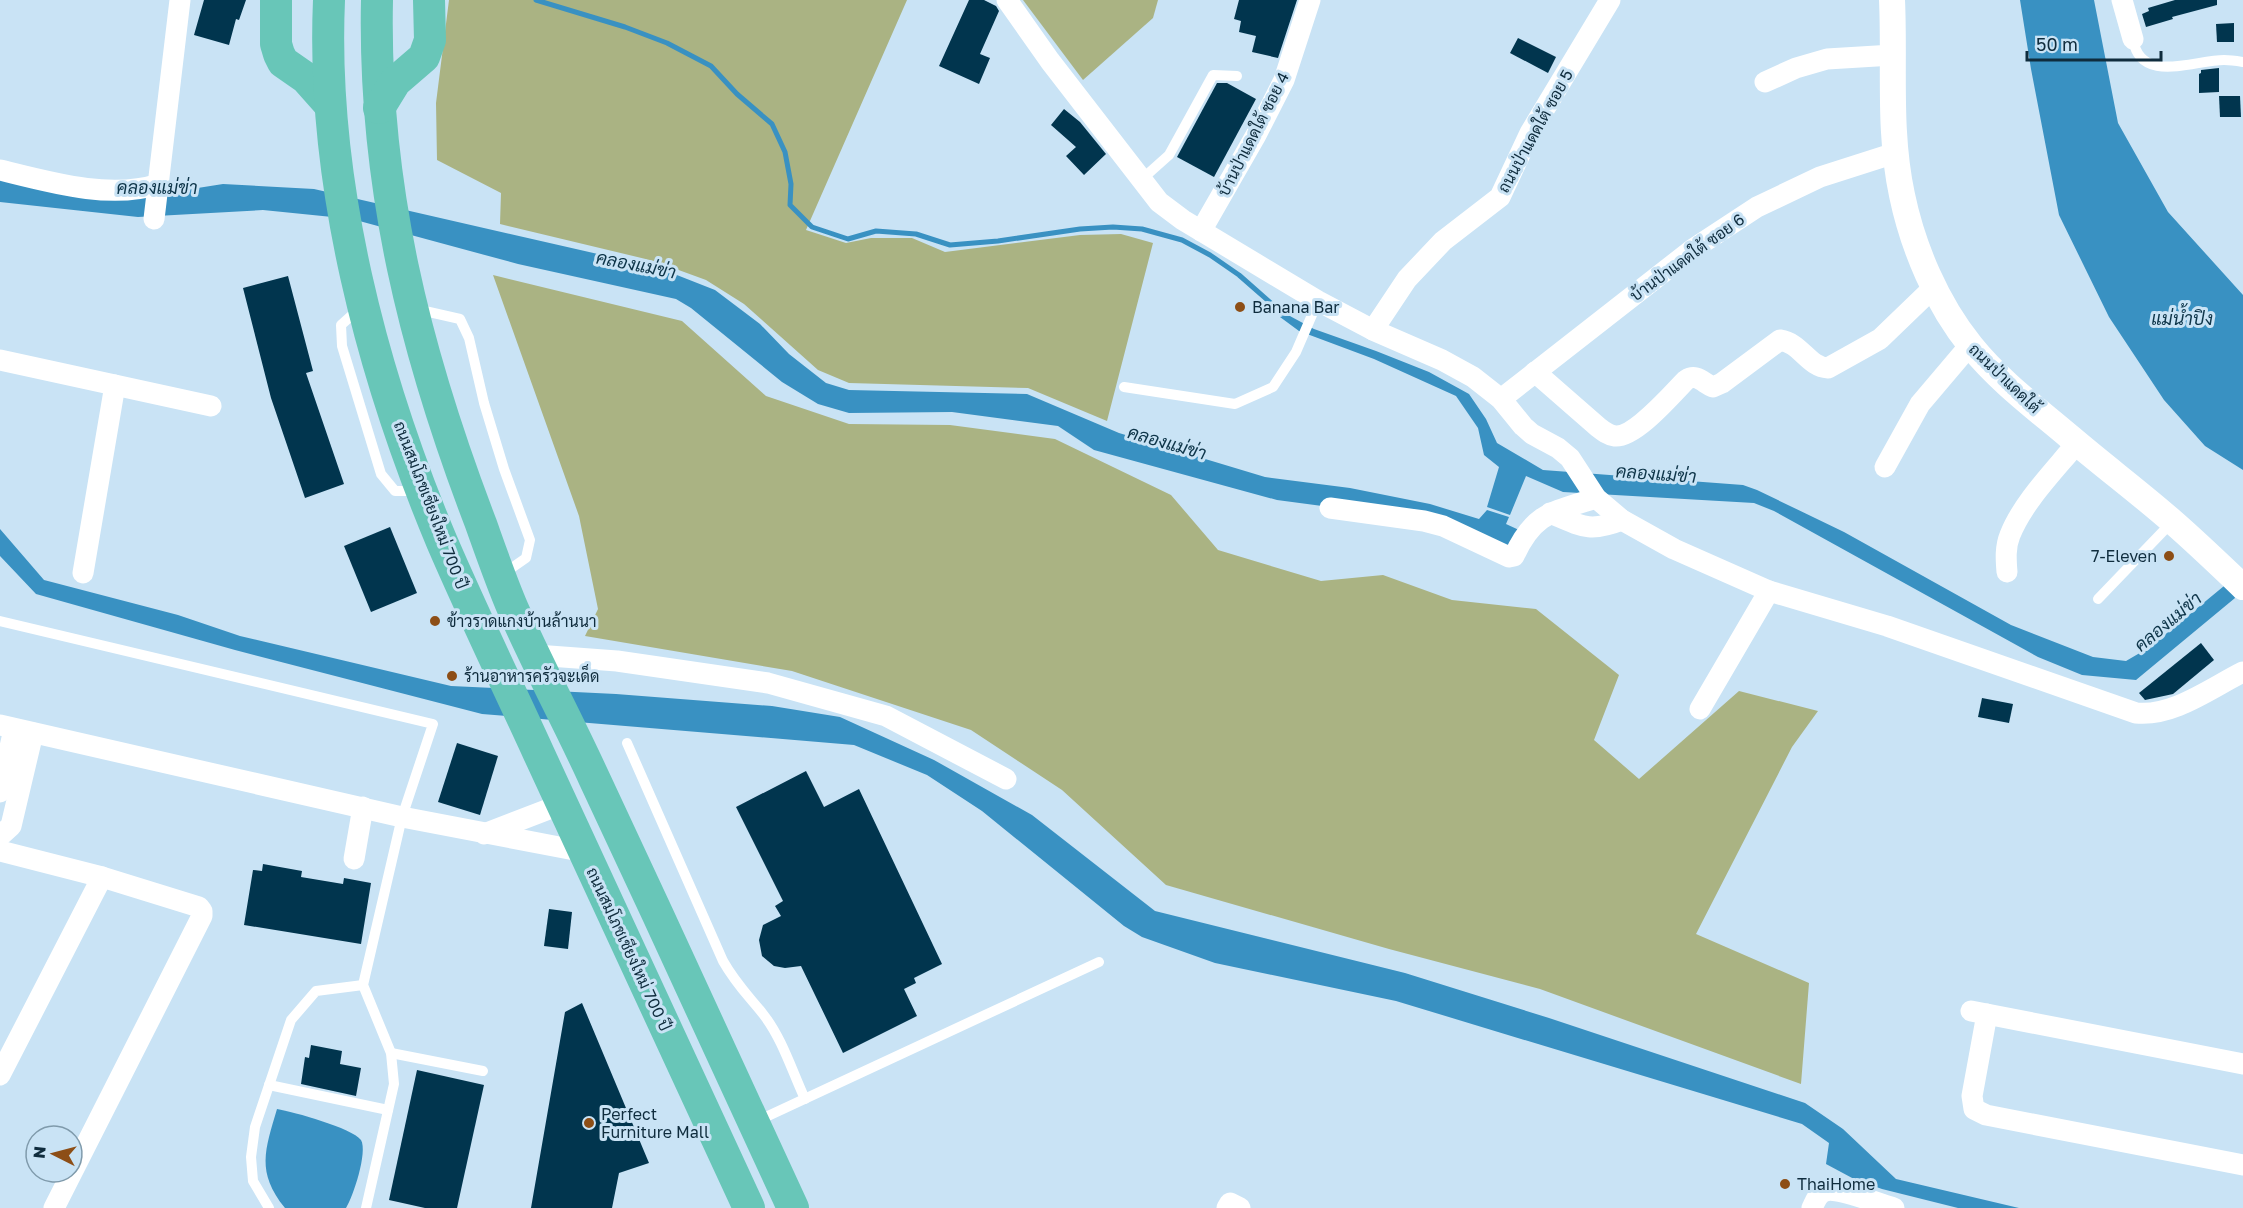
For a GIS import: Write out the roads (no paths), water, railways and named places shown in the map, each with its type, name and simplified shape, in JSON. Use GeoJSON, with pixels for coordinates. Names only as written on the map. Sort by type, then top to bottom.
{"type":"FeatureCollection","features":[{"type":"Feature","properties":{"kind":"main road"},"geometry":{"type":"LineString","coordinates":[[276,0],[276,44],[283,62],[306,78],[330,105]]}},
{"type":"Feature","properties":{"kind":"main road"},"geometry":{"type":"LineString","coordinates":[[379,108],[395,82],[424,57],[430,40],[429,1]]}},
{"type":"Feature","properties":{"kind":"main road"},"geometry":{"type":"LineString","coordinates":[[276,44],[288,53],[303,54],[312,48],[328,13]]}},
{"type":"Feature","properties":{"kind":"main road","name":"ถนนสมโภชเชียงใหม่ 700 ปี"},"geometry":{"type":"LineString","coordinates":[[328,13],[330,105],[339,180],[359,293],[403,438],[442,542],[749,1208]]}},
{"type":"Feature","properties":{"kind":"main road"},"geometry":{"type":"LineString","coordinates":[[376,14],[381,41],[386,47],[408,52],[430,40]]}},
{"type":"Feature","properties":{"kind":"main road"},"geometry":{"type":"LineString","coordinates":[[376,14],[379,108],[388,192],[420,347],[451,443],[513,609],[579,744],[793,1208]]}},
{"type":"Feature","properties":{"kind":"street"},"geometry":{"type":"LineString","coordinates":[[154,219],[180,0]]}},
{"type":"Feature","properties":{"kind":"street"},"geometry":{"type":"LineString","coordinates":[[1007,0],[1050,61],[1159,202],[1201,231],[1318,301],[1373,330],[1457,367],[1489,388],[1532,434],[1558,448],[1570,458],[1594,497],[1622,520],[1674,549],[1769,591],[1887,626],[2136,713],[2160,712],[2183,703],[2243,672]]}},
{"type":"Feature","properties":{"kind":"street","name":"บ้านป่าแดดใต้ ซอย 4"},"geometry":{"type":"LineString","coordinates":[[1201,231],[1256,135],[1284,80],[1310,0]]}},
{"type":"Feature","properties":{"kind":"street","name":"ถนนป่าแดดใต้ ซอย 5"},"geometry":{"type":"LineString","coordinates":[[1373,330],[1407,279],[1443,241],[1500,198],[1530,133],[1611,0]]}},
{"type":"Feature","properties":{"kind":"street","name":"ถนนป่าแดดใต้"},"geometry":{"type":"LineString","coordinates":[[1892,0],[1895,153],[1907,216],[1934,287],[1957,327],[1970,345],[2014,390],[2172,521],[2237,581]]}},
{"type":"Feature","properties":{"kind":"street"},"geometry":{"type":"LineString","coordinates":[[2122,0],[2133,39]]}},
{"type":"Feature","properties":{"kind":"street"},"geometry":{"type":"LineString","coordinates":[[1765,82],[1796,68],[1827,59],[1893,56]]}},
{"type":"Feature","properties":{"kind":"street","name":"บ้านป่าแดดใต้ ซอย 6"},"geometry":{"type":"LineString","coordinates":[[1501,399],[1693,249],[1757,207],[1820,177],[1895,153]]}},
{"type":"Feature","properties":{"kind":"street"},"geometry":{"type":"LineString","coordinates":[[0,170],[80,187],[133,191],[159,184]]}},
{"type":"Feature","properties":{"kind":"street"},"geometry":{"type":"LineString","coordinates":[[1535,372],[1598,427],[1616,436],[1628,433],[1638,426],[1692,376],[1713,387],[1722,383],[1780,340],[1791,342],[1819,368],[1828,368],[1880,339],[1934,287]]}},
{"type":"Feature","properties":{"kind":"street"},"geometry":{"type":"LineString","coordinates":[[1885,467],[1920,404],[1970,345]]}},
{"type":"Feature","properties":{"kind":"street"},"geometry":{"type":"LineString","coordinates":[[0,360],[211,406]]}},
{"type":"Feature","properties":{"kind":"street"},"geometry":{"type":"LineString","coordinates":[[83,573],[116,385]]}},
{"type":"Feature","properties":{"kind":"street"},"geometry":{"type":"LineString","coordinates":[[2007,572],[2006,553],[2010,535],[2042,486],[2077,443]]}},
{"type":"Feature","properties":{"kind":"street"},"geometry":{"type":"LineString","coordinates":[[1330,508],[1424,521],[1443,526],[1509,557],[1514,556],[1526,532],[1551,513],[1594,497]]}},
{"type":"Feature","properties":{"kind":"street"},"geometry":{"type":"LineString","coordinates":[[1551,513],[1581,527],[1606,527],[1622,520]]}},
{"type":"Feature","properties":{"kind":"street"},"geometry":{"type":"LineString","coordinates":[[1700,709],[1769,591]]}},
{"type":"Feature","properties":{"kind":"street"},"geometry":{"type":"LineString","coordinates":[[536,655],[617,662],[768,683],[886,716],[1006,780]]}},
{"type":"Feature","properties":{"kind":"street"},"geometry":{"type":"LineString","coordinates":[[0,792],[16,729]]}},
{"type":"Feature","properties":{"kind":"street"},"geometry":{"type":"LineString","coordinates":[[16,729],[402,817],[585,852]]}},
{"type":"Feature","properties":{"kind":"street"},"geometry":{"type":"LineString","coordinates":[[0,837],[11,826],[16,729]]}},
{"type":"Feature","properties":{"kind":"street"},"geometry":{"type":"LineString","coordinates":[[484,834],[562,804]]}},
{"type":"Feature","properties":{"kind":"street"},"geometry":{"type":"LineString","coordinates":[[354,859],[363,807]]}},
{"type":"Feature","properties":{"kind":"street"},"geometry":{"type":"LineString","coordinates":[[0,851],[102,877],[199,907],[202,911],[202,916],[54,1208]]}},
{"type":"Feature","properties":{"kind":"street"},"geometry":{"type":"LineString","coordinates":[[0,1075],[102,877]]}},
{"type":"Feature","properties":{"kind":"street"},"geometry":{"type":"LineString","coordinates":[[2243,1064],[1979,1012],[1972,1096],[1974,1109],[1986,1115],[2243,1165]]}},
{"type":"Feature","properties":{"kind":"street"},"geometry":{"type":"LineString","coordinates":[[1812,1208],[1825,1190],[1894,1208]]}},
{"type":"Feature","properties":{"kind":"street"},"geometry":{"type":"LineString","coordinates":[[1227,1208],[1230,1203],[1240,1208]]}},
{"type":"Feature","properties":{"kind":"lane"},"geometry":{"type":"LineString","coordinates":[[2133,39],[2135,51],[2142,58],[2160,67],[2224,60],[2243,62]]}},
{"type":"Feature","properties":{"kind":"lane"},"geometry":{"type":"LineString","coordinates":[[1141,180],[1169,155],[1213,75],[1237,76]]}},
{"type":"Feature","properties":{"kind":"lane"},"geometry":{"type":"LineString","coordinates":[[408,297],[460,319],[469,338],[484,403],[504,469],[530,540],[526,558],[500,576]]}},
{"type":"Feature","properties":{"kind":"lane"},"geometry":{"type":"LineString","coordinates":[[1124,387],[1235,404],[1273,387],[1296,352],[1318,301]]}},
{"type":"Feature","properties":{"kind":"lane"},"geometry":{"type":"LineString","coordinates":[[2098,599],[2172,521]]}},
{"type":"Feature","properties":{"kind":"lane"},"geometry":{"type":"LineString","coordinates":[[0,621],[433,724],[402,817],[363,985],[391,1053],[394,1084],[366,1208]]}},
{"type":"Feature","properties":{"kind":"lane"},"geometry":{"type":"LineString","coordinates":[[627,743],[723,961],[732,978],[763,1014],[774,1031],[806,1099]]}},
{"type":"Feature","properties":{"kind":"lane"},"geometry":{"type":"LineString","coordinates":[[754,1122],[1099,962]]}},
{"type":"Feature","properties":{"kind":"lane"},"geometry":{"type":"LineString","coordinates":[[269,1208],[254,1181],[251,1157],[255,1127],[291,1020],[316,991],[363,985]]}},
{"type":"Feature","properties":{"kind":"lane"},"geometry":{"type":"LineString","coordinates":[[391,1053],[483,1071]]}},
{"type":"Feature","properties":{"kind":"lane"},"geometry":{"type":"LineString","coordinates":[[269,1085],[388,1110]]}},
{"type":"Feature","properties":{"kind":"water","name":"แม่น้ำปิง"},"geometry":{"type":"Polygon","coordinates":[[[2020,0],[2094,0],[2118,123],[2168,212],[2243,295],[2243,470],[2205,446],[2164,400],[2109,317],[2059,215],[2020,0]]]}},
{"type":"Feature","properties":{"kind":"water","name":"คลองแม่ข่า"},"geometry":{"type":"Polygon","coordinates":[[[0,179],[166,193],[223,184],[314,189],[659,268],[715,290],[760,324],[789,354],[826,383],[849,390],[1027,394],[1119,433],[1265,477],[1350,488],[1430,504],[1479,519],[1487,510],[1509,517],[1506,524],[1519,530],[1505,554],[1375,513],[1277,500],[1094,450],[1058,426],[952,412],[849,413],[818,404],[782,382],[691,308],[676,299],[518,264],[352,219],[263,210],[138,217],[0,202],[0,179]]]}},
{"type":"Feature","properties":{"kind":"water"},"geometry":{"type":"Polygon","coordinates":[[[1288,315],[1314,329],[1429,372],[1469,394],[1486,419],[1497,443],[1543,470],[1743,485],[1844,532],[2011,625],[2093,657],[2126,661],[2150,647],[2224,586],[2233,593],[2235,598],[2136,680],[2082,675],[2038,657],[1774,511],[1754,503],[1563,492],[1526,476],[1510,515],[1487,507],[1499,467],[1484,455],[1478,428],[1456,396],[1374,359],[1299,331],[1280,317],[1288,315]]]}},
{"type":"Feature","properties":{"kind":"water"},"geometry":{"type":"Polygon","coordinates":[[[0,529],[44,580],[178,615],[240,636],[451,686],[616,694],[772,706],[840,717],[934,760],[1032,815],[1155,911],[1405,973],[1805,1103],[1843,1129],[1896,1179],[2019,1208],[1958,1208],[1882,1189],[1854,1179],[1826,1164],[1829,1143],[1802,1124],[1396,1001],[1215,963],[1142,937],[1124,926],[982,811],[927,775],[854,745],[482,714],[235,650],[36,594],[0,556],[0,529]]]}},
{"type":"Feature","properties":{"kind":"water"},"geometry":{"type":"Polygon","coordinates":[[[277,1109],[335,1126],[356,1135],[361,1140],[363,1154],[361,1164],[356,1185],[346,1208],[285,1208],[270,1183],[266,1160],[269,1137],[277,1109]]]}},
{"type":"Feature","properties":{"kind":"waterway"},"geometry":{"type":"LineString","coordinates":[[536,0],[625,27],[667,43],[711,66],[737,94],[772,124],[785,152],[791,184],[790,205],[812,227],[848,239],[876,231],[916,234],[950,245],[998,241],[1080,229],[1113,227],[1142,229],[1182,240],[1210,255],[1239,275],[1289,319]]}},
{"type":"Feature","properties":{"kind":"place","name":"Banana Bar"},"geometry":{"type":"Point","coordinates":[1240,307]}},
{"type":"Feature","properties":{"kind":"place","name":"7-Eleven"},"geometry":{"type":"Point","coordinates":[2169,556]}},
{"type":"Feature","properties":{"kind":"place","name":"ข้าวราดแกงบ้านล้านนา"},"geometry":{"type":"Point","coordinates":[435,621]}},
{"type":"Feature","properties":{"kind":"place","name":"ร้านอาหารครัวจะเด็ด"},"geometry":{"type":"Point","coordinates":[452,676]}},
{"type":"Feature","properties":{"kind":"place","name":"Perfect Furniture Mall"},"geometry":{"type":"Point","coordinates":[589,1123]}},
{"type":"Feature","properties":{"kind":"place","name":"ThaiHome"},"geometry":{"type":"Point","coordinates":[1785,1184]}}]}
